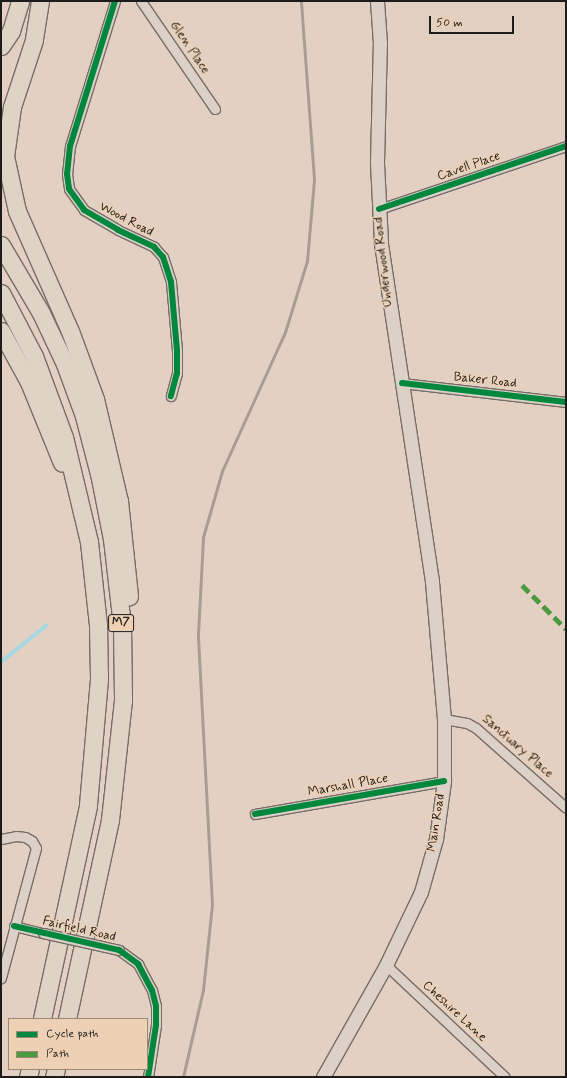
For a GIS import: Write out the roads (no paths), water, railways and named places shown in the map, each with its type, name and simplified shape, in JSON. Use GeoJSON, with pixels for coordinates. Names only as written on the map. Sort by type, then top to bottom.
{"type":"FeatureCollection","features":[{"type":"Feature","properties":{"kind":"highway"},"geometry":{"type":"LineString","coordinates":[[1,46],[11,31],[20,1]]}},
{"type":"Feature","properties":{"kind":"highway"},"geometry":{"type":"LineString","coordinates":[[40,1],[34,40],[12,108],[5,156],[17,211],[85,369],[112,464],[128,572],[128,609],[122,650]]}},
{"type":"Feature","properties":{"kind":"highway","name":"M7"},"geometry":{"type":"LineString","coordinates":[[1,245],[41,313],[65,364],[84,416],[100,478],[112,539],[122,650],[122,700],[110,820],[67,1018]]}},
{"type":"Feature","properties":{"kind":"highway","name":"M7"},"geometry":{"type":"LineString","coordinates":[[1,293],[34,356],[50,395],[64,437],[89,542],[98,625],[100,679],[88,806],[76,872],[42,1018]]}},
{"type":"Feature","properties":{"kind":"highway"},"geometry":{"type":"LineString","coordinates":[[1,331],[32,389],[59,455],[89,542]]}},
{"type":"Feature","properties":{"kind":"main road","name":"Underwood Road"},"geometry":{"type":"LineString","coordinates":[[377,1],[380,43],[379,209],[385,280],[422,520]]}},
{"type":"Feature","properties":{"kind":"main road","name":"Main Road"},"geometry":{"type":"LineString","coordinates":[[323,1077],[386,965],[409,919],[429,868],[436,839],[444,781],[444,719],[434,603],[422,520]]}},
{"type":"Feature","properties":{"kind":"street","name":"Wood Road"},"geometry":{"type":"LineString","coordinates":[[115,1],[70,146],[67,174],[69,189],[84,210],[118,230],[154,247],[163,257],[171,282],[177,350],[177,373],[171,396]]}},
{"type":"Feature","properties":{"kind":"street","name":"Glen Place"},"geometry":{"type":"LineString","coordinates":[[141,1],[215,109]]}},
{"type":"Feature","properties":{"kind":"street","name":"Cavell Place"},"geometry":{"type":"LineString","coordinates":[[379,209],[566,146]]}},
{"type":"Feature","properties":{"kind":"street","name":"Baker Road"},"geometry":{"type":"LineString","coordinates":[[402,383],[566,402]]}},
{"type":"Feature","properties":{"kind":"street","name":"Sanctuary Place"},"geometry":{"type":"LineString","coordinates":[[444,719],[467,723],[476,728],[566,808]]}},
{"type":"Feature","properties":{"kind":"street","name":"Marshall Place"},"geometry":{"type":"LineString","coordinates":[[256,814],[444,781]]}},
{"type":"Feature","properties":{"kind":"street"},"geometry":{"type":"LineString","coordinates":[[1,839],[16,836],[25,837],[32,841],[36,848],[1,978]]}},
{"type":"Feature","properties":{"kind":"street","name":"Fairfield Road"},"geometry":{"type":"LineString","coordinates":[[14,926],[120,950],[138,964],[152,990],[156,1006],[156,1032],[148,1077]]}},
{"type":"Feature","properties":{"kind":"street","name":"Cheshire Lane"},"geometry":{"type":"LineString","coordinates":[[386,965],[505,1077]]}},
{"type":"Feature","properties":{"kind":"waterway"},"geometry":{"type":"LineString","coordinates":[[1,662],[46,626]]}},
{"type":"Feature","properties":{"kind":"railway"},"geometry":{"type":"LineString","coordinates":[[183,1077],[203,990],[212,904],[198,634],[203,537],[222,471],[285,332],[307,261],[314,179],[301,1]]}}]}
